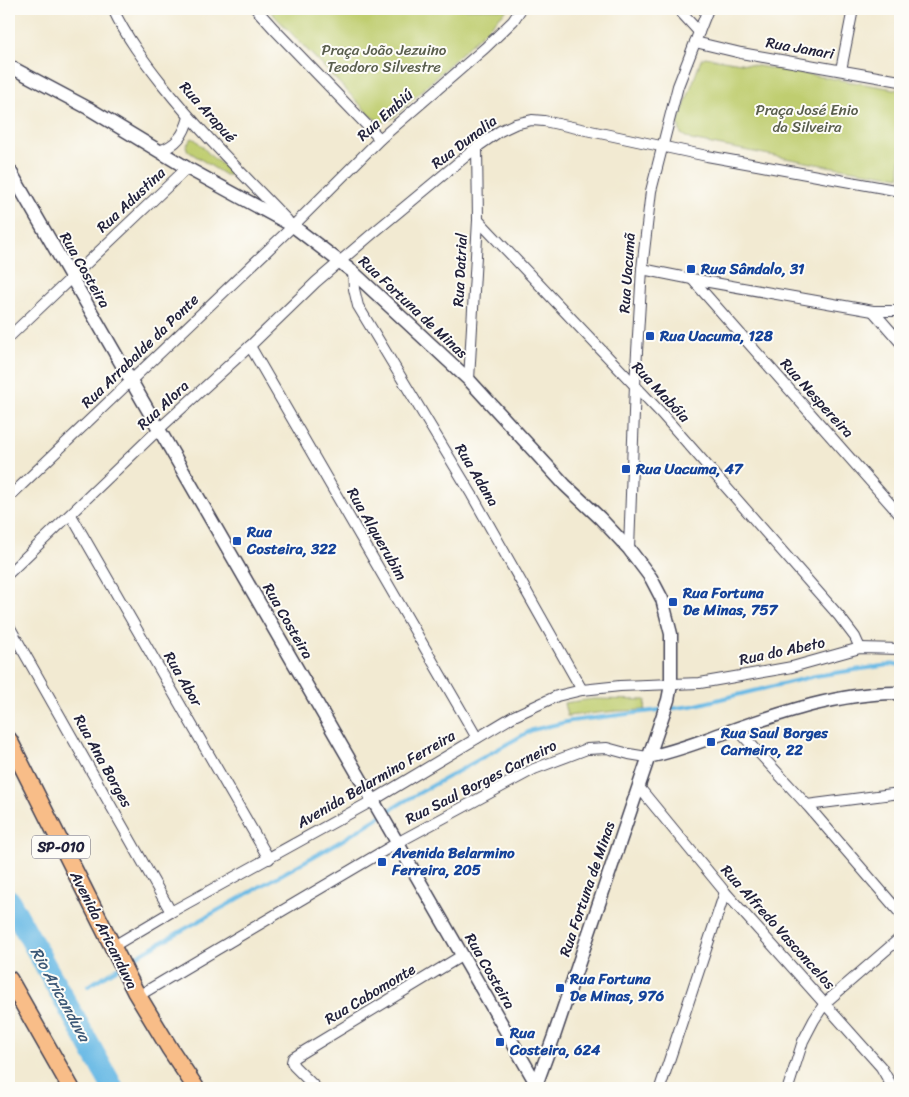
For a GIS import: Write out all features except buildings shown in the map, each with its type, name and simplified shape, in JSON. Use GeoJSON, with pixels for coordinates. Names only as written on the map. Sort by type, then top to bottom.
{"type":"FeatureCollection","features":[{"type":"Feature","properties":{"kind":"highway","name":"Avenida Aricanduva"},"geometry":{"type":"LineString","coordinates":[[9,740],[136,993],[196,1088]]}},
{"type":"Feature","properties":{"kind":"highway"},"geometry":{"type":"LineString","coordinates":[[9,979],[71,1088]]}},
{"type":"Feature","properties":{"kind":"street","name":"Rua Arapué"},"geometry":{"type":"LineString","coordinates":[[113,9],[140,56],[189,117],[293,226]]}},
{"type":"Feature","properties":{"kind":"street"},"geometry":{"type":"LineString","coordinates":[[256,9],[335,94],[380,139]]}},
{"type":"Feature","properties":{"kind":"street","name":"Rua Embiú"},"geometry":{"type":"LineString","coordinates":[[293,226],[380,139],[485,48],[513,21],[522,9]]}},
{"type":"Feature","properties":{"kind":"street"},"geometry":{"type":"LineString","coordinates":[[678,9],[699,32]]}},
{"type":"Feature","properties":{"kind":"street","name":"Rua Uacumã"},"geometry":{"type":"LineString","coordinates":[[630,549],[635,385],[642,269],[650,190],[678,86],[708,9]]}},
{"type":"Feature","properties":{"kind":"street"},"geometry":{"type":"LineString","coordinates":[[841,70],[853,9]]}},
{"type":"Feature","properties":{"kind":"street","name":"Rua Janari"},"geometry":{"type":"LineString","coordinates":[[695,42],[741,53],[900,81]]}},
{"type":"Feature","properties":{"kind":"street","name":"Rua Fortuna de Minas"},"geometry":{"type":"LineString","coordinates":[[9,66],[88,108],[187,168],[293,226],[353,272],[469,380],[565,485],[630,549],[651,578],[662,599],[671,634],[671,685],[668,700],[537,1087]]}},
{"type":"Feature","properties":{"kind":"street"},"geometry":{"type":"LineString","coordinates":[[158,151],[174,145],[180,139],[185,131],[189,117]]}},
{"type":"Feature","properties":{"kind":"street","name":"Rua Dunalia"},"geometry":{"type":"LineString","coordinates":[[340,262],[477,147],[515,124],[532,120],[544,121],[662,146]]}},
{"type":"Feature","properties":{"kind":"street"},"geometry":{"type":"LineString","coordinates":[[662,146],[806,175],[900,190]]}},
{"type":"Feature","properties":{"kind":"street"},"geometry":{"type":"LineString","coordinates":[[477,147],[478,220]]}},
{"type":"Feature","properties":{"kind":"street","name":"Rua Adustina"},"geometry":{"type":"LineString","coordinates":[[9,337],[187,168]]}},
{"type":"Feature","properties":{"kind":"street","name":"Rua Costeira"},"geometry":{"type":"LineString","coordinates":[[9,172],[131,380],[378,812],[463,955],[537,1087]]}},
{"type":"Feature","properties":{"kind":"street","name":"Rua Datrial"},"geometry":{"type":"LineString","coordinates":[[469,380],[478,220]]}},
{"type":"Feature","properties":{"kind":"street","name":"Rua Mabóia"},"geometry":{"type":"LineString","coordinates":[[478,220],[635,385],[839,616],[855,637],[860,648]]}},
{"type":"Feature","properties":{"kind":"street","name":"Rua Arrabalde da Ponte"},"geometry":{"type":"LineString","coordinates":[[9,497],[293,226]]}},
{"type":"Feature","properties":{"kind":"street","name":"Rua Alora"},"geometry":{"type":"LineString","coordinates":[[9,573],[159,429],[250,346],[316,282],[340,262]]}},
{"type":"Feature","properties":{"kind":"street"},"geometry":{"type":"LineString","coordinates":[[642,269],[692,280],[873,311],[900,312]]}},
{"type":"Feature","properties":{"kind":"street","name":"Rua Adana"},"geometry":{"type":"LineString","coordinates":[[353,272],[355,296],[358,306],[472,495],[582,690]]}},
{"type":"Feature","properties":{"kind":"street","name":"Rua Nespereira"},"geometry":{"type":"LineString","coordinates":[[692,280],[900,515]]}},
{"type":"Feature","properties":{"kind":"street"},"geometry":{"type":"LineString","coordinates":[[873,311],[900,342]]}},
{"type":"Feature","properties":{"kind":"street","name":"Rua Alquerubim"},"geometry":{"type":"LineString","coordinates":[[250,346],[477,738]]}},
{"type":"Feature","properties":{"kind":"street","name":"Rua Abor"},"geometry":{"type":"LineString","coordinates":[[71,515],[269,859]]}},
{"type":"Feature","properties":{"kind":"street","name":"Rua Ana Borges"},"geometry":{"type":"LineString","coordinates":[[9,626],[171,912]]}},
{"type":"Feature","properties":{"kind":"street","name":"Rua do Abeto"},"geometry":{"type":"LineString","coordinates":[[671,685],[700,683],[792,667],[860,648],[900,650]]}},
{"type":"Feature","properties":{"kind":"street","name":"Avenida Belarmino Ferreira"},"geometry":{"type":"LineString","coordinates":[[114,950],[171,912],[372,801],[534,706],[557,696],[582,690],[620,686],[671,685]]}},
{"type":"Feature","properties":{"kind":"street","name":"Rua Saul Borges Carneiro"},"geometry":{"type":"LineString","coordinates":[[136,993],[394,838],[534,770],[587,749],[607,748],[648,757],[671,753],[737,729],[847,696],[900,693]]}},
{"type":"Feature","properties":{"kind":"street"},"geometry":{"type":"LineString","coordinates":[[737,729],[900,913]]}},
{"type":"Feature","properties":{"kind":"street","name":"Rua Alfredo Vasconcelos"},"geometry":{"type":"LineString","coordinates":[[638,786],[725,892],[881,1067],[893,1088]]}},
{"type":"Feature","properties":{"kind":"street"},"geometry":{"type":"LineString","coordinates":[[807,806],[900,793]]}},
{"type":"Feature","properties":{"kind":"street"},"geometry":{"type":"LineString","coordinates":[[660,1088],[725,892]]}},
{"type":"Feature","properties":{"kind":"street"},"geometry":{"type":"LineString","coordinates":[[889,900],[900,899]]}},
{"type":"Feature","properties":{"kind":"street"},"geometry":{"type":"LineString","coordinates":[[788,1088],[803,1041],[825,1003],[900,938]]}},
{"type":"Feature","properties":{"kind":"street","name":"Rua Cabomonte"},"geometry":{"type":"LineString","coordinates":[[316,1088],[294,1066],[293,1058],[463,955]]}},
{"type":"Feature","properties":{"kind":"green space","name":"Praça João Jezuino Teodoro Silvestre"},"geometry":{"type":"Polygon","coordinates":[[[268,9],[508,9],[393,118],[383,122],[373,118],[268,9]]]}},
{"type":"Feature","properties":{"kind":"green space","name":"Praça José Enio da Silveira"},"geometry":{"type":"Polygon","coordinates":[[[705,57],[900,90],[900,177],[827,166],[691,140],[681,134],[678,123],[701,60],[705,57]]]}},
{"type":"Feature","properties":{"kind":"green space"},"geometry":{"type":"Polygon","coordinates":[[[192,138],[229,170],[230,175],[225,175],[188,151],[186,146],[192,138]]]}},
{"type":"Feature","properties":{"kind":"green space"},"geometry":{"type":"Polygon","coordinates":[[[593,699],[646,700],[645,710],[567,716],[564,703],[593,699]]]}},
{"type":"Feature","properties":{"kind":"waterway"},"geometry":{"type":"LineString","coordinates":[[126,962],[341,841],[403,802],[532,730],[571,721],[692,706],[815,676],[895,664],[900,665]]}},
{"type":"Feature","properties":{"kind":"waterway","name":"Rio Aricanduva"},"geometry":{"type":"LineString","coordinates":[[9,900],[113,1088]]}},
{"type":"Feature","properties":{"kind":"waterway"},"geometry":{"type":"LineString","coordinates":[[88,986],[118,968]]}},
{"type":"Feature","properties":{"kind":"place","name":"Rua Sândalo, 31"},"geometry":{"type":"Point","coordinates":[691,269]}},
{"type":"Feature","properties":{"kind":"place","name":"Rua Uacuma, 128"},"geometry":{"type":"Point","coordinates":[650,336]}},
{"type":"Feature","properties":{"kind":"place","name":"Rua Uacuma, 47"},"geometry":{"type":"Point","coordinates":[626,469]}},
{"type":"Feature","properties":{"kind":"place","name":"Rua Costeira, 322"},"geometry":{"type":"Point","coordinates":[237,541]}},
{"type":"Feature","properties":{"kind":"place","name":"Rua Fortuna De Minas, 757"},"geometry":{"type":"Point","coordinates":[673,602]}},
{"type":"Feature","properties":{"kind":"place","name":"Rua Saul Borges Carneiro, 22"},"geometry":{"type":"Point","coordinates":[711,742]}},
{"type":"Feature","properties":{"kind":"place","name":"Avenida Belarmino Ferreira, 205"},"geometry":{"type":"Point","coordinates":[382,862]}},
{"type":"Feature","properties":{"kind":"place","name":"Rua Fortuna De Minas, 976"},"geometry":{"type":"Point","coordinates":[560,988]}},
{"type":"Feature","properties":{"kind":"place","name":"Rua Costeira, 624"},"geometry":{"type":"Point","coordinates":[500,1042]}}]}
